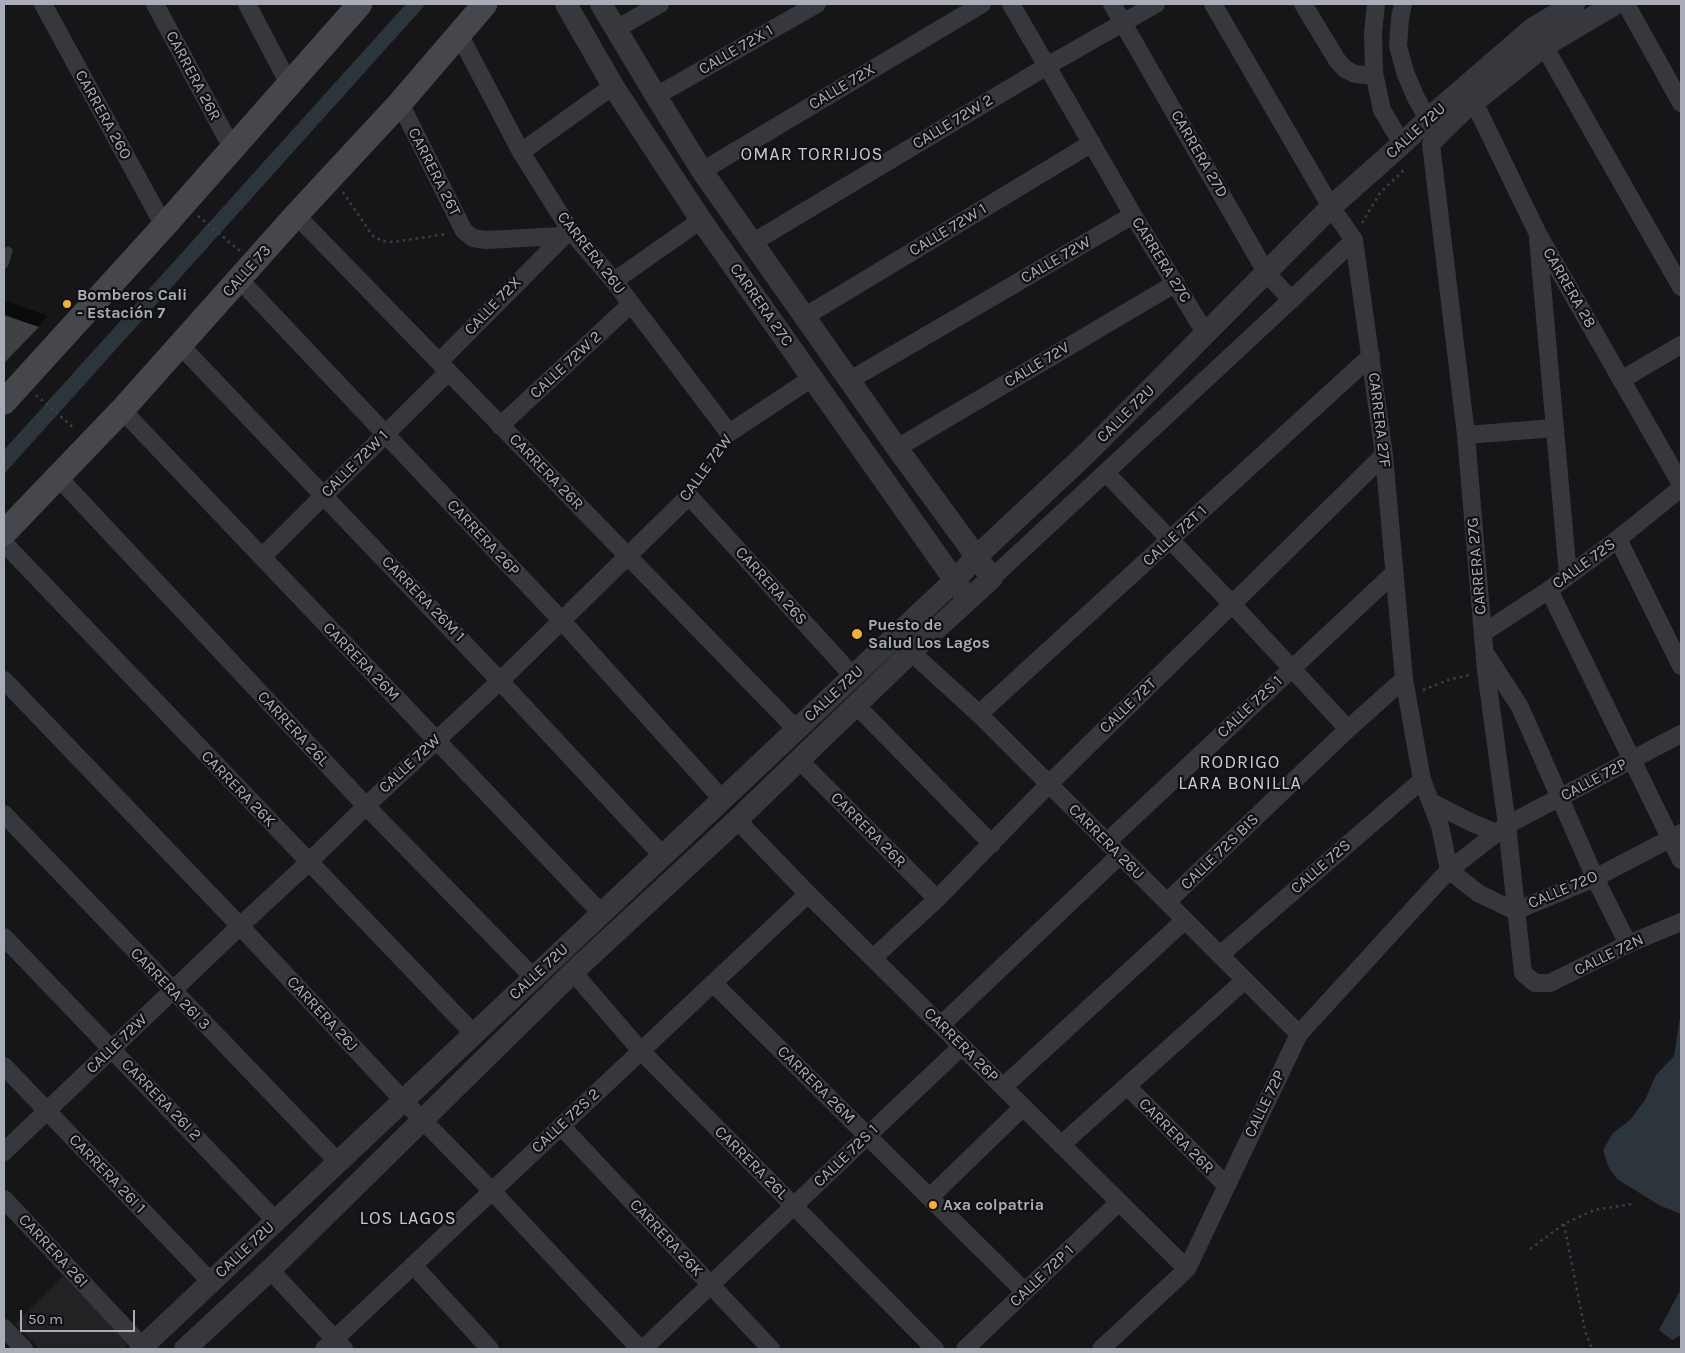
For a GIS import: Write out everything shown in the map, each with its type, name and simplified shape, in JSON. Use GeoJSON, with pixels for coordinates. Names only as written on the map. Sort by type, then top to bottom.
{"type":"FeatureCollection","features":[{"type":"Feature","properties":{"kind":"main road","name":"CALLE 73"},"geometry":{"type":"LineString","coordinates":[[4,533],[122,410],[296,215],[400,103],[485,4]]}},
{"type":"Feature","properties":{"kind":"main road"},"geometry":{"type":"LineString","coordinates":[[14,395],[289,84],[352,8]]}},
{"type":"Feature","properties":{"kind":"street","name":"CARRERA 26O"},"geometry":{"type":"LineString","coordinates":[[43,4],[164,226]]}},
{"type":"Feature","properties":{"kind":"street","name":"CARRERA 26R"},"geometry":{"type":"LineString","coordinates":[[155,4],[232,148]]}},
{"type":"Feature","properties":{"kind":"street"},"geometry":{"type":"LineString","coordinates":[[247,4],[289,84]]}},
{"type":"Feature","properties":{"kind":"street","name":"CARRERA 27C"},"geometry":{"type":"LineString","coordinates":[[566,4],[613,86],[700,220],[968,599]]}},
{"type":"Feature","properties":{"kind":"street","name":"CARRERA 27C"},"geometry":{"type":"LineString","coordinates":[[601,4],[702,171],[897,448],[992,578]]}},
{"type":"Feature","properties":{"kind":"street"},"geometry":{"type":"LineString","coordinates":[[616,29],[660,4]]}},
{"type":"Feature","properties":{"kind":"street","name":"CALLE 72X 1"},"geometry":{"type":"LineString","coordinates":[[656,96],[817,4]]}},
{"type":"Feature","properties":{"kind":"street","name":"CALLE 72X"},"geometry":{"type":"LineString","coordinates":[[702,171],[982,4]]}},
{"type":"Feature","properties":{"kind":"street","name":"CARRERA 27C"},"geometry":{"type":"LineString","coordinates":[[1011,4],[1133,215],[1206,334]]}},
{"type":"Feature","properties":{"kind":"street","name":"CARRERA 27D"},"geometry":{"type":"LineString","coordinates":[[1112,4],[1266,272],[1292,300]]}},
{"type":"Feature","properties":{"kind":"street","name":"CALLE 72W 2"},"geometry":{"type":"LineString","coordinates":[[752,243],[1047,66],[1124,24],[1156,4]]}},
{"type":"Feature","properties":{"kind":"street","name":"CARRERA 27F"},"geometry":{"type":"LineString","coordinates":[[1213,4],[1331,207],[1354,240],[1384,455],[1405,687],[1422,780],[1440,826],[1449,870]]}},
{"type":"Feature","properties":{"kind":"street"},"geometry":{"type":"LineString","coordinates":[[1303,4],[1337,60],[1345,69],[1355,74],[1366,75],[1374,72]]}},
{"type":"Feature","properties":{"kind":"street"},"geometry":{"type":"LineString","coordinates":[[1376,4],[1373,33],[1374,72],[1382,110],[1405,155]]}},
{"type":"Feature","properties":{"kind":"street"},"geometry":{"type":"LineString","coordinates":[[1403,4],[1398,46],[1405,72],[1416,98],[1428,119]]}},
{"type":"Feature","properties":{"kind":"street","name":"CALLE 72U"},"geometry":{"type":"LineString","coordinates":[[1470,94],[1532,29],[1574,4]]}},
{"type":"Feature","properties":{"kind":"street","name":"CALLE 72U"},"geometry":{"type":"LineString","coordinates":[[142,1348],[955,580],[976,557],[1088,452],[1331,207],[1405,155],[1428,119],[1615,4]]}},
{"type":"Feature","properties":{"kind":"street"},"geometry":{"type":"LineString","coordinates":[[1626,4],[1681,103]]}},
{"type":"Feature","properties":{"kind":"street","name":"CARRERA 26U"},"geometry":{"type":"LineString","coordinates":[[459,34],[566,233],[614,280],[729,433]]}},
{"type":"Feature","properties":{"kind":"street"},"geometry":{"type":"LineString","coordinates":[[1544,46],[1681,287]]}},
{"type":"Feature","properties":{"kind":"street"},"geometry":{"type":"LineString","coordinates":[[521,152],[613,86]]}},
{"type":"Feature","properties":{"kind":"street","name":"CARRERA 27G"},"geometry":{"type":"LineString","coordinates":[[1470,94],[1431,144],[1466,435],[1482,633],[1502,829],[1523,973],[1535,983]]}},
{"type":"Feature","properties":{"kind":"street","name":"CARRERA 28"},"geometry":{"type":"LineString","coordinates":[[1470,94],[1538,234],[1681,484]]}},
{"type":"Feature","properties":{"kind":"street","name":"CARRERA 26T"},"geometry":{"type":"LineString","coordinates":[[400,103],[468,234]]}},
{"type":"Feature","properties":{"kind":"street","name":"CALLE 72W 1"},"geometry":{"type":"LineString","coordinates":[[804,317],[1092,143]]}},
{"type":"Feature","properties":{"kind":"street","name":"CARRERA 26R"},"geometry":{"type":"LineString","coordinates":[[296,215],[796,729]]}},
{"type":"Feature","properties":{"kind":"street","name":"CALLE 72W"},"geometry":{"type":"LineString","coordinates":[[850,380],[1133,215]]}},
{"type":"Feature","properties":{"kind":"street"},"geometry":{"type":"LineString","coordinates":[[614,280],[700,220]]}},
{"type":"Feature","properties":{"kind":"street"},"geometry":{"type":"LineString","coordinates":[[468,234],[486,240],[566,233]]}},
{"type":"Feature","properties":{"kind":"street","name":"CALLE 72X"},"geometry":{"type":"LineString","coordinates":[[443,367],[566,233]]}},
{"type":"Feature","properties":{"kind":"street"},"geometry":{"type":"LineString","coordinates":[[1538,234],[1568,575]]}},
{"type":"Feature","properties":{"kind":"street","name":"CALLE 72U"},"geometry":{"type":"LineString","coordinates":[[185,1349],[270,1270],[573,972],[736,820],[911,652],[1106,473],[1354,240]]}},
{"type":"Feature","properties":{"kind":"street","name":"CARRERA 26P"},"geometry":{"type":"LineString","coordinates":[[239,279],[562,621],[723,800]]}},
{"type":"Feature","properties":{"kind":"street","name":"CALLE 72V"},"geometry":{"type":"LineString","coordinates":[[897,448],[1176,283]]}},
{"type":"Feature","properties":{"kind":"street","name":"CALLE 72W 2"},"geometry":{"type":"LineString","coordinates":[[500,426],[631,304]]}},
{"type":"Feature","properties":{"kind":"street","name":"CARRERA 26M 1"},"geometry":{"type":"LineString","coordinates":[[180,345],[500,681],[662,855]]}},
{"type":"Feature","properties":{"kind":"street"},"geometry":{"type":"LineString","coordinates":[[1622,380],[1681,345]]}},
{"type":"Feature","properties":{"kind":"street","name":"CALLE 72T 1"},"geometry":{"type":"LineString","coordinates":[[979,714],[1370,356]]}},
{"type":"Feature","properties":{"kind":"street","name":"CALLE 72W 1"},"geometry":{"type":"LineString","coordinates":[[262,557],[386,434],[443,367]]}},
{"type":"Feature","properties":{"kind":"street","name":"CALLE 72W"},"geometry":{"type":"LineString","coordinates":[[729,433],[812,378]]}},
{"type":"Feature","properties":{"kind":"street","name":"CARRERA 26M"},"geometry":{"type":"LineString","coordinates":[[122,410],[601,913]]}},
{"type":"Feature","properties":{"kind":"street"},"geometry":{"type":"LineString","coordinates":[[1466,435],[1554,428]]}},
{"type":"Feature","properties":{"kind":"street","name":"CALLE 72T"},"geometry":{"type":"LineString","coordinates":[[873,958],[992,844],[1049,784],[1384,455]]}},
{"type":"Feature","properties":{"kind":"street"},"geometry":{"type":"LineString","coordinates":[[1106,473],[1232,604],[1348,729]]}},
{"type":"Feature","properties":{"kind":"street","name":"CARRERA 26L"},"geometry":{"type":"LineString","coordinates":[[57,476],[366,806],[533,977]]}},
{"type":"Feature","properties":{"kind":"street","name":"CALLE 72S"},"geometry":{"type":"LineString","coordinates":[[1482,633],[1549,590],[1618,539],[1681,488]]}},
{"type":"Feature","properties":{"kind":"street","name":"CALLE 72W"},"geometry":{"type":"LineString","coordinates":[[4,1152],[172,990],[500,681],[689,496]]}},
{"type":"Feature","properties":{"kind":"street","name":"CARRERA 26S"},"geometry":{"type":"LineString","coordinates":[[689,496],[853,676]]}},
{"type":"Feature","properties":{"kind":"street"},"geometry":{"type":"LineString","coordinates":[[1618,539],[1681,666]]}},
{"type":"Feature","properties":{"kind":"street","name":"CARRERA 26K"},"geometry":{"type":"LineString","coordinates":[[4,543],[308,863],[474,1034]]}},
{"type":"Feature","properties":{"kind":"street","name":"CALLE 72S 1"},"geometry":{"type":"LineString","coordinates":[[1107,842],[1394,573]]}},
{"type":"Feature","properties":{"kind":"street"},"geometry":{"type":"LineString","coordinates":[[1549,590],[1632,760],[1676,836],[1681,860]]}},
{"type":"Feature","properties":{"kind":"street","name":"CARRERA 26U"},"geometry":{"type":"LineString","coordinates":[[911,652],[979,714],[1299,1034]]}},
{"type":"Feature","properties":{"kind":"street"},"geometry":{"type":"LineString","coordinates":[[1484,652],[1520,707],[1595,878],[1628,944]]}},
{"type":"Feature","properties":{"kind":"street","name":"CARRERA 26J"},"geometry":{"type":"LineString","coordinates":[[4,680],[240,926],[422,1121],[492,1191],[642,1349]]}},
{"type":"Feature","properties":{"kind":"street","name":"CALLE 72S BIS"},"geometry":{"type":"LineString","coordinates":[[1167,902],[1348,729],[1405,687]]}},
{"type":"Feature","properties":{"kind":"street"},"geometry":{"type":"LineString","coordinates":[[856,705],[992,844]]}},
{"type":"Feature","properties":{"kind":"street","name":"CALLE 72P"},"geometry":{"type":"LineString","coordinates":[[1101,1349],[1187,1269],[1299,1034],[1449,870],[1502,829],[1681,734]]}},
{"type":"Feature","properties":{"kind":"street","name":"CARRERA 26R"},"geometry":{"type":"LineString","coordinates":[[799,760],[936,899]]}},
{"type":"Feature","properties":{"kind":"street","name":"CALLE 72S"},"geometry":{"type":"LineString","coordinates":[[1220,955],[1422,780]]}},
{"type":"Feature","properties":{"kind":"street"},"geometry":{"type":"LineString","coordinates":[[1431,802],[1470,822],[1502,829]]}},
{"type":"Feature","properties":{"kind":"street","name":"CARRERA 26I 3"},"geometry":{"type":"LineString","coordinates":[[4,814],[338,1162]]}},
{"type":"Feature","properties":{"kind":"street","name":"CARRERA 26P"},"geometry":{"type":"LineString","coordinates":[[736,820],[808,894],[1187,1269]]}},
{"type":"Feature","properties":{"kind":"street","name":"CALLE 72O"},"geometry":{"type":"LineString","coordinates":[[1449,870],[1478,893],[1515,911],[1595,878],[1676,836]]}},
{"type":"Feature","properties":{"kind":"street"},"geometry":{"type":"LineString","coordinates":[[941,1025],[1120,856]]}},
{"type":"Feature","properties":{"kind":"street","name":"CALLE 72S 2"},"geometry":{"type":"LineString","coordinates":[[334,1346],[413,1265],[808,894]]}},
{"type":"Feature","properties":{"kind":"street"},"geometry":{"type":"LineString","coordinates":[[1003,1086],[1185,920]]}},
{"type":"Feature","properties":{"kind":"street","name":"CALLE 72N"},"geometry":{"type":"LineString","coordinates":[[1535,983],[1550,983],[1628,944],[1681,922]]}},
{"type":"Feature","properties":{"kind":"street","name":"CARRERA 26I 2"},"geometry":{"type":"LineString","coordinates":[[4,936],[276,1221]]}},
{"type":"Feature","properties":{"kind":"street","name":"CARRERA 26L"},"geometry":{"type":"LineString","coordinates":[[573,972],[641,1051],[935,1349]]}},
{"type":"Feature","properties":{"kind":"street"},"geometry":{"type":"LineString","coordinates":[[1061,1145],[1245,980]]}},
{"type":"Feature","properties":{"kind":"street","name":"CARRERA 26M"},"geometry":{"type":"LineString","coordinates":[[713,983],[1025,1292]]}},
{"type":"Feature","properties":{"kind":"street","name":"CALLE 72S 1"},"geometry":{"type":"LineString","coordinates":[[642,1349],[962,1046]]}},
{"type":"Feature","properties":{"kind":"street","name":"CARRERA 26I 1"},"geometry":{"type":"LineString","coordinates":[[4,1066],[211,1282]]}},
{"type":"Feature","properties":{"kind":"street","name":"CARRERA 26R"},"geometry":{"type":"LineString","coordinates":[[1127,1086],[1226,1185]]}},
{"type":"Feature","properties":{"kind":"street"},"geometry":{"type":"LineString","coordinates":[[930,1197],[1023,1107]]}},
{"type":"Feature","properties":{"kind":"street","name":"CARRERA 26K"},"geometry":{"type":"LineString","coordinates":[[561,1126],[771,1349]]}},
{"type":"Feature","properties":{"kind":"street","name":"CARRERA 26I"},"geometry":{"type":"LineString","coordinates":[[4,1199],[142,1348]]}},
{"type":"Feature","properties":{"kind":"street","name":"CALLE 72P 1"},"geometry":{"type":"LineString","coordinates":[[965,1349],[1119,1202]]}},
{"type":"Feature","properties":{"kind":"street"},"geometry":{"type":"LineString","coordinates":[[413,1265],[490,1349]]}},
{"type":"Feature","properties":{"kind":"street"},"geometry":{"type":"LineString","coordinates":[[270,1270],[334,1346]]}},
{"type":"Feature","properties":{"kind":"street"},"geometry":{"type":"LineString","coordinates":[[4,1328],[24,1349]]}},
{"type":"Feature","properties":{"kind":"lane"},"geometry":{"type":"LineString","coordinates":[[4,264],[8,251]]}},
{"type":"Feature","properties":{"kind":"path"},"geometry":{"type":"LineString","coordinates":[[1354,240],[1370,208],[1405,155]]}},
{"type":"Feature","properties":{"kind":"path"},"geometry":{"type":"LineString","coordinates":[[332,176],[372,235],[382,241],[393,242],[468,234]]}},
{"type":"Feature","properties":{"kind":"path"},"geometry":{"type":"LineString","coordinates":[[192,212],[237,248]]}},
{"type":"Feature","properties":{"kind":"path"},"geometry":{"type":"LineString","coordinates":[[14,395],[64,420],[80,433]]}},
{"type":"Feature","properties":{"kind":"path","name":"CALLE 72W"},"geometry":{"type":"LineString","coordinates":[[689,496],[729,433]]}},
{"type":"Feature","properties":{"kind":"path"},"geometry":{"type":"LineString","coordinates":[[1405,687],[1486,671]]}},
{"type":"Feature","properties":{"kind":"path"},"geometry":{"type":"LineString","coordinates":[[1530,1248],[1564,1224],[1594,1210],[1632,1204]]}},
{"type":"Feature","properties":{"kind":"path"},"geometry":{"type":"LineString","coordinates":[[1564,1224],[1584,1330],[1592,1349]]}},
{"type":"Feature","properties":{"kind":"shaded area"},"geometry":{"type":"Polygon","coordinates":[[[406,4],[426,4],[4,474],[4,450],[406,4]]]}},
{"type":"Feature","properties":{"kind":"shaded area"},"geometry":{"type":"Polygon","coordinates":[[[1681,1011],[1681,1214],[1659,1205],[1617,1179],[1608,1166],[1603,1150],[1613,1133],[1630,1120],[1645,1100],[1656,1075],[1674,1056],[1681,1011]]]}},
{"type":"Feature","properties":{"kind":"shaded area"},"geometry":{"type":"Polygon","coordinates":[[[63,1276],[129,1343],[123,1349],[40,1349],[15,1324],[63,1276]]]}},
{"type":"Feature","properties":{"kind":"shaded area"},"geometry":{"type":"Polygon","coordinates":[[[1681,1289],[1681,1335],[1672,1340],[1659,1330],[1681,1289]]]}},
{"type":"Feature","properties":{"kind":"building"},"geometry":{"type":"Polygon","coordinates":[[[4,315],[39,327],[4,363],[4,315]]]}},
{"type":"Feature","properties":{"kind":"place","name":"Bomberos Cali - Estación 7"},"geometry":{"type":"Point","coordinates":[67,304]}},
{"type":"Feature","properties":{"kind":"place","name":"Puesto de Salud Los Lagos"},"geometry":{"type":"Point","coordinates":[857,634]}},
{"type":"Feature","properties":{"kind":"place","name":"Axa colpatria"},"geometry":{"type":"Point","coordinates":[933,1205]}},
{"type":"Feature","properties":{"kind":"district","name":"OMAR TORRIJOS"},"geometry":{"type":"Point","coordinates":[812,155]}},
{"type":"Feature","properties":{"kind":"district","name":"RODRIGO LARA BONILLA"},"geometry":{"type":"Point","coordinates":[1240,773]}},
{"type":"Feature","properties":{"kind":"district","name":"LOS LAGOS"},"geometry":{"type":"Point","coordinates":[408,1219]}}]}
